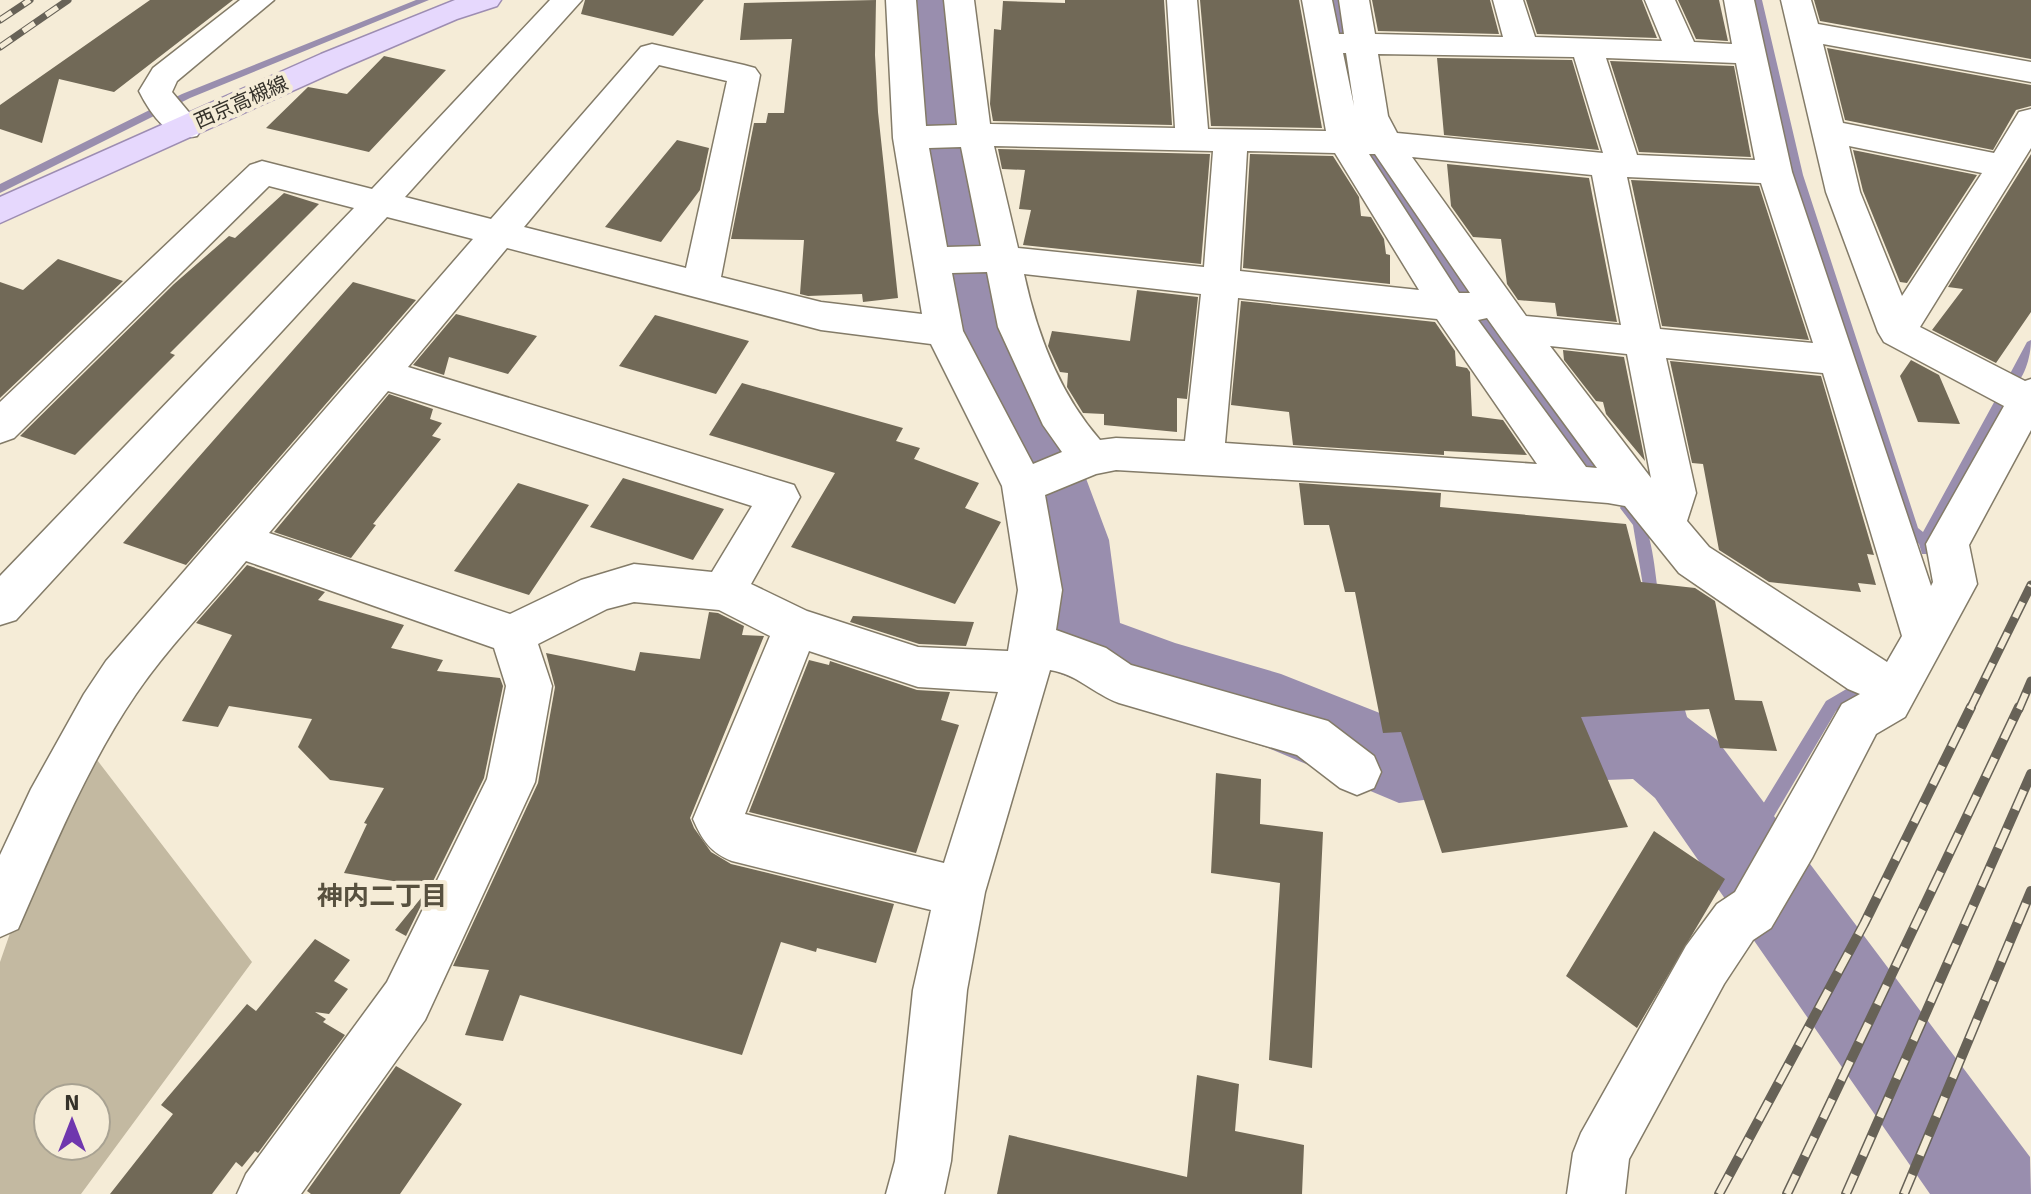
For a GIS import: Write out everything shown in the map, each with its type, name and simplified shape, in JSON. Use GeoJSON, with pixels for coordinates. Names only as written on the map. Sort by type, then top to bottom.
{"type":"FeatureCollection","features":[{"type":"Feature","properties":{"kind":"main road","name":"西京高槻線"},"geometry":{"type":"LineString","coordinates":[[0,211],[172,112],[374,43],[486,0]]}},
{"type":"Feature","properties":{"kind":"street"},"geometry":{"type":"LineString","coordinates":[[172,112],[155,91],[164,75],[259,0]]}},
{"type":"Feature","properties":{"kind":"street"},"geometry":{"type":"LineString","coordinates":[[0,606],[184,414],[567,0]]}},
{"type":"Feature","properties":{"kind":"street"},"geometry":{"type":"LineString","coordinates":[[901,0],[910,138],[944,331],[1023,486],[1040,590],[1030,660],[960,892],[940,990],[923,1161],[915,1194]]}},
{"type":"Feature","properties":{"kind":"street"},"geometry":{"type":"LineString","coordinates":[[959,0],[975,135],[1017,327],[1063,425],[1091,458]]}},
{"type":"Feature","properties":{"kind":"street"},"geometry":{"type":"LineString","coordinates":[[1182,0],[1192,139]]}},
{"type":"Feature","properties":{"kind":"street"},"geometry":{"type":"LineString","coordinates":[[1317,0],[1345,142],[1448,307],[1574,483]]}},
{"type":"Feature","properties":{"kind":"street"},"geometry":{"type":"LineString","coordinates":[[1354,0],[1372,116],[1385,143],[1507,318],[1651,508],[1694,560],[1864,674],[1898,688]]}},
{"type":"Feature","properties":{"kind":"street"},"geometry":{"type":"LineString","coordinates":[[1508,0],[1522,47]]}},
{"type":"Feature","properties":{"kind":"street"},"geometry":{"type":"LineString","coordinates":[[1660,0],[1682,50]]}},
{"type":"Feature","properties":{"kind":"street"},"geometry":{"type":"LineString","coordinates":[[1739,0],[1775,172],[1925,638]]}},
{"type":"Feature","properties":{"kind":"street"},"geometry":{"type":"LineString","coordinates":[[1596,1194],[1601,1153],[1705,965],[1735,922],[1753,910],[1859,719],[1889,702],[1955,584],[1947,544],[2029,397],[1897,332],[1843,192],[1800,15],[2031,72]]}},
{"type":"Feature","properties":{"kind":"street"},"geometry":{"type":"LineString","coordinates":[[1325,43],[1750,54]]}},
{"type":"Feature","properties":{"kind":"street"},"geometry":{"type":"LineString","coordinates":[[1023,486],[1091,458],[1116,454],[1395,469],[1574,483],[1651,508],[1675,493],[1645,341],[1616,165],[1587,48]]}},
{"type":"Feature","properties":{"kind":"street"},"geometry":{"type":"LineString","coordinates":[[1,905],[48,806],[100,709],[122,676],[652,54],[744,75],[701,285]]}},
{"type":"Feature","properties":{"kind":"street"},"geometry":{"type":"LineString","coordinates":[[1897,332],[1970,222],[2031,120]]}},
{"type":"Feature","properties":{"kind":"street"},"geometry":{"type":"LineString","coordinates":[[1828,131],[2002,166]]}},
{"type":"Feature","properties":{"kind":"street"},"geometry":{"type":"LineString","coordinates":[[910,138],[975,135],[1385,143],[1616,165],[1775,172]]}},
{"type":"Feature","properties":{"kind":"street"},"geometry":{"type":"LineString","coordinates":[[1203,459],[1221,283],[1231,140]]}},
{"type":"Feature","properties":{"kind":"street"},"geometry":{"type":"LineString","coordinates":[[0,426],[262,173],[380,200],[821,316],[944,331]]}},
{"type":"Feature","properties":{"kind":"street"},"geometry":{"type":"LineString","coordinates":[[932,260],[1003,259],[1448,307],[1645,341],[1838,360]]}},
{"type":"Feature","properties":{"kind":"street"},"geometry":{"type":"LineString","coordinates":[[381,374],[779,497],[724,592]]}},
{"type":"Feature","properties":{"kind":"street"},"geometry":{"type":"LineString","coordinates":[[239,541],[512,635],[597,593],[634,583],[724,592],[796,627],[918,667],[1030,660],[1059,651],[1090,662],[1119,682],[1311,737],[1357,772]]}},
{"type":"Feature","properties":{"kind":"street"},"geometry":{"type":"LineString","coordinates":[[796,627],[718,819],[732,837],[960,892]]}},
{"type":"Feature","properties":{"kind":"street"},"geometry":{"type":"LineString","coordinates":[[266,1194],[406,1001],[511,782],[529,686],[512,635]]}},
{"type":"Feature","properties":{"kind":"shaded area"},"geometry":{"type":"Polygon","coordinates":[[[94,756],[252,962],[112,1152],[112,1082],[32,1082],[32,1162],[105,1162],[81,1194],[0,1194],[0,962],[30,876],[94,756]]]}},
{"type":"Feature","properties":{"kind":"building"},"geometry":{"type":"Polygon","coordinates":[[[150,0],[233,0],[114,92],[59,79],[42,143],[0,129],[0,105],[150,0]]]}},
{"type":"Feature","properties":{"kind":"building"},"geometry":{"type":"Polygon","coordinates":[[[585,0],[704,0],[673,36],[581,14],[585,0]]]}},
{"type":"Feature","properties":{"kind":"building"},"geometry":{"type":"Polygon","coordinates":[[[876,0],[878,112],[898,298],[863,302],[862,294],[808,296],[800,294],[804,240],[731,239],[754,123],[766,123],[768,113],[784,113],[792,39],[740,40],[744,3],[876,0]]]}},
{"type":"Feature","properties":{"kind":"building"},"geometry":{"type":"Polygon","coordinates":[[[1065,0],[1164,0],[1172,125],[993,121],[990,104],[994,29],[1001,30],[1003,1],[1065,3],[1065,0]]]}},
{"type":"Feature","properties":{"kind":"building"},"geometry":{"type":"Polygon","coordinates":[[[1200,0],[1299,0],[1322,128],[1211,126],[1200,0]]]}},
{"type":"Feature","properties":{"kind":"building"},"geometry":{"type":"Polygon","coordinates":[[[1372,0],[1490,0],[1499,34],[1378,31],[1372,0]]]}},
{"type":"Feature","properties":{"kind":"building"},"geometry":{"type":"Polygon","coordinates":[[[1526,0],[1642,0],[1657,38],[1537,34],[1526,0]]]}},
{"type":"Feature","properties":{"kind":"building"},"geometry":{"type":"Polygon","coordinates":[[[1678,0],[1719,0],[1728,41],[1696,39],[1678,0]]]}},
{"type":"Feature","properties":{"kind":"building"},"geometry":{"type":"Polygon","coordinates":[[[1814,0],[2031,0],[2031,59],[1820,21],[1814,0]]]}},
{"type":"Feature","properties":{"kind":"building"},"geometry":{"type":"Polygon","coordinates":[[[1827,48],[2031,85],[2031,106],[2016,110],[1993,150],[1845,120],[1827,48]]]}},
{"type":"Feature","properties":{"kind":"building"},"geometry":{"type":"Polygon","coordinates":[[[384,56],[446,70],[369,152],[266,128],[308,87],[347,94],[384,56]]]}},
{"type":"Feature","properties":{"kind":"building"},"geometry":{"type":"Polygon","coordinates":[[[1437,58],[1572,60],[1599,150],[1444,135],[1437,58]]]}},
{"type":"Feature","properties":{"kind":"building"},"geometry":{"type":"Polygon","coordinates":[[[1610,61],[1734,66],[1751,157],[1639,152],[1610,61]]]}},
{"type":"Feature","properties":{"kind":"building"},"geometry":{"type":"Polygon","coordinates":[[[677,140],[709,148],[700,190],[661,242],[605,227],[677,140]]]}},
{"type":"Feature","properties":{"kind":"building"},"geometry":{"type":"Polygon","coordinates":[[[998,149],[1210,154],[1201,264],[1023,245],[1031,210],[1019,209],[1025,170],[1002,169],[998,149]]]}},
{"type":"Feature","properties":{"kind":"building"},"geometry":{"type":"Polygon","coordinates":[[[1853,150],[1977,175],[1907,283],[1900,282],[1863,191],[1853,150]]]}},
{"type":"Feature","properties":{"kind":"building"},"geometry":{"type":"Polygon","coordinates":[[[1250,154],[1333,156],[1359,197],[1361,216],[1371,217],[1384,239],[1386,254],[1390,255],[1390,284],[1243,268],[1250,154]]]}},
{"type":"Feature","properties":{"kind":"building"},"geometry":{"type":"Polygon","coordinates":[[[2031,154],[2031,312],[1996,363],[1932,330],[1963,289],[1948,287],[2031,154]]]}},
{"type":"Feature","properties":{"kind":"building"},"geometry":{"type":"Polygon","coordinates":[[[1447,164],[1589,178],[1617,322],[1557,316],[1555,303],[1518,300],[1507,284],[1501,239],[1473,237],[1451,206],[1447,164]]]}},
{"type":"Feature","properties":{"kind":"building"},"geometry":{"type":"Polygon","coordinates":[[[1631,180],[1759,186],[1809,340],[1662,326],[1631,180]]]}},
{"type":"Feature","properties":{"kind":"building"},"geometry":{"type":"Polygon","coordinates":[[[284,193],[319,204],[170,353],[175,355],[75,455],[20,436],[174,284],[229,236],[235,238],[284,193]]]}},
{"type":"Feature","properties":{"kind":"building"},"geometry":{"type":"Polygon","coordinates":[[[58,259],[123,281],[0,398],[0,282],[23,290],[58,259]]]}},
{"type":"Feature","properties":{"kind":"building"},"geometry":{"type":"Polygon","coordinates":[[[353,282],[416,300],[186,565],[123,543],[353,282]]]}},
{"type":"Feature","properties":{"kind":"building"},"geometry":{"type":"Polygon","coordinates":[[[1137,290],[1198,297],[1187,399],[1177,398],[1177,432],[1104,425],[1104,414],[1083,413],[1067,387],[1068,373],[1060,372],[1048,346],[1052,331],[1130,341],[1137,290]]]}},
{"type":"Feature","properties":{"kind":"building"},"geometry":{"type":"Polygon","coordinates":[[[1241,301],[1435,322],[1455,351],[1456,366],[1467,368],[1470,372],[1472,416],[1503,420],[1527,455],[1444,451],[1444,455],[1293,445],[1289,412],[1231,405],[1241,301]]]}},
{"type":"Feature","properties":{"kind":"building"},"geometry":{"type":"Polygon","coordinates":[[[456,314],[537,336],[508,374],[449,357],[444,375],[413,365],[456,314]]]}},
{"type":"Feature","properties":{"kind":"building"},"geometry":{"type":"Polygon","coordinates":[[[655,315],[749,341],[716,394],[619,366],[655,315]]]}},
{"type":"Feature","properties":{"kind":"building"},"geometry":{"type":"Polygon","coordinates":[[[1563,350],[1624,357],[1645,461],[1606,414],[1603,402],[1596,401],[1564,360],[1563,350]]]}},
{"type":"Feature","properties":{"kind":"building"},"geometry":{"type":"Polygon","coordinates":[[[1911,360],[1939,375],[1960,424],[1918,422],[1900,376],[1911,360]]]}},
{"type":"Feature","properties":{"kind":"building"},"geometry":{"type":"Polygon","coordinates":[[[1670,361],[1821,376],[1874,555],[1867,554],[1876,585],[1858,583],[1861,592],[1769,582],[1719,550],[1703,464],[1692,463],[1670,361]]]}},
{"type":"Feature","properties":{"kind":"building"},"geometry":{"type":"Polygon","coordinates":[[[742,383],[903,428],[896,441],[920,448],[914,459],[979,483],[965,508],[1001,522],[955,604],[791,547],[835,473],[709,435],[742,383]]]}},
{"type":"Feature","properties":{"kind":"building"},"geometry":{"type":"Polygon","coordinates":[[[389,394],[433,409],[430,419],[442,423],[432,436],[441,439],[373,524],[376,525],[351,558],[274,532],[389,394]]]}},
{"type":"Feature","properties":{"kind":"building"},"geometry":{"type":"Polygon","coordinates":[[[623,478],[724,509],[693,560],[590,527],[623,478]]]}},
{"type":"Feature","properties":{"kind":"building"},"geometry":{"type":"Polygon","coordinates":[[[518,483],[589,505],[529,595],[454,571],[518,483]]]}},
{"type":"Feature","properties":{"kind":"building"},"geometry":{"type":"Polygon","coordinates":[[[1299,483],[1441,493],[1440,507],[1626,524],[1641,582],[1695,588],[1715,601],[1735,700],[1762,701],[1777,751],[1720,748],[1709,709],[1581,717],[1628,827],[1442,853],[1401,732],[1383,733],[1355,592],[1345,592],[1329,525],[1304,525],[1299,483]]]}},
{"type":"Feature","properties":{"kind":"building"},"geometry":{"type":"Polygon","coordinates":[[[247,565],[325,592],[318,600],[404,625],[391,648],[443,660],[437,671],[500,678],[503,686],[484,778],[406,936],[395,930],[430,887],[344,873],[367,824],[364,823],[384,788],[330,780],[298,747],[312,719],[229,706],[218,727],[182,721],[232,635],[196,623],[247,565]]]}},
{"type":"Feature","properties":{"kind":"building"},"geometry":{"type":"Polygon","coordinates":[[[709,612],[718,613],[744,626],[742,635],[764,636],[690,818],[694,828],[711,852],[731,864],[894,904],[876,963],[781,942],[742,1055],[520,995],[503,1041],[465,1035],[489,970],[453,966],[538,783],[555,687],[546,653],[635,671],[640,652],[700,659],[709,612]]]}},
{"type":"Feature","properties":{"kind":"building"},"geometry":{"type":"Polygon","coordinates":[[[853,616],[974,622],[966,646],[919,644],[850,622],[853,616]]]}},
{"type":"Feature","properties":{"kind":"building"},"geometry":{"type":"Polygon","coordinates":[[[809,660],[829,665],[830,661],[917,690],[950,692],[941,720],[959,725],[916,853],[749,812],[809,660]]]}},
{"type":"Feature","properties":{"kind":"building"},"geometry":{"type":"Polygon","coordinates":[[[1216,773],[1261,779],[1260,824],[1323,832],[1312,1068],[1269,1060],[1280,883],[1211,873],[1216,773]]]}},
{"type":"Feature","properties":{"kind":"building"},"geometry":{"type":"Polygon","coordinates":[[[1654,831],[1725,879],[1637,1028],[1566,976],[1654,831]]]}},
{"type":"Feature","properties":{"kind":"building"},"geometry":{"type":"Polygon","coordinates":[[[315,939],[350,960],[334,981],[348,989],[329,1014],[315,1012],[326,1019],[323,1022],[345,1035],[258,1153],[255,1151],[242,1167],[236,1162],[212,1194],[110,1194],[173,1114],[161,1105],[247,1004],[256,1011],[315,939]]]}},
{"type":"Feature","properties":{"kind":"building"},"geometry":{"type":"Polygon","coordinates":[[[396,1066],[462,1104],[400,1194],[311,1194],[307,1191],[396,1066]]]}},
{"type":"Feature","properties":{"kind":"building"},"geometry":{"type":"Polygon","coordinates":[[[1197,1075],[1239,1084],[1235,1131],[1304,1145],[1302,1194],[997,1194],[1009,1135],[1187,1177],[1197,1075]]]}},
{"type":"Feature","properties":{"kind":"waterway"},"geometry":{"type":"LineString","coordinates":[[0,189],[186,96],[424,0]]}},
{"type":"Feature","properties":{"kind":"waterway"},"geometry":{"type":"LineString","coordinates":[[935,0],[939,109],[965,273],[1038,449],[1070,540],[1082,645],[1175,681],[1281,713],[1399,762],[1578,741],[1649,739],[1686,769],[1993,1194]]}},
{"type":"Feature","properties":{"kind":"waterway"},"geometry":{"type":"LineString","coordinates":[[1337,0],[1346,51]]}},
{"type":"Feature","properties":{"kind":"waterway"},"geometry":{"type":"LineString","coordinates":[[1757,0],[1798,175],[1912,531],[1925,541]]}},
{"type":"Feature","properties":{"kind":"waterway"},"geometry":{"type":"LineString","coordinates":[[1361,138],[1491,331],[1607,482]]}},
{"type":"Feature","properties":{"kind":"waterway"},"geometry":{"type":"LineString","coordinates":[[2010,385],[2031,345]]}},
{"type":"Feature","properties":{"kind":"waterway"},"geometry":{"type":"LineString","coordinates":[[1925,541],[2002,398]]}},
{"type":"Feature","properties":{"kind":"waterway"},"geometry":{"type":"LineString","coordinates":[[1627,508],[1639,523],[1652,598]]}},
{"type":"Feature","properties":{"kind":"waterway"},"geometry":{"type":"LineString","coordinates":[[1925,541],[1927,550]]}},
{"type":"Feature","properties":{"kind":"waterway"},"geometry":{"type":"LineString","coordinates":[[1744,851],[1831,706],[1855,691]]}},
{"type":"Feature","properties":{"kind":"waterway"},"geometry":{"type":"LineString","coordinates":[[1673,693],[1700,789]]}},
{"type":"Feature","properties":{"kind":"railway"},"geometry":{"type":"LineString","coordinates":[[0,20],[30,0]]}},
{"type":"Feature","properties":{"kind":"railway"},"geometry":{"type":"LineString","coordinates":[[0,47],[68,0]]}},
{"type":"Feature","properties":{"kind":"railway"},"geometry":{"type":"LineString","coordinates":[[1970,709],[2031,585]]}},
{"type":"Feature","properties":{"kind":"railway"},"geometry":{"type":"LineString","coordinates":[[2019,709],[2031,681]]}},
{"type":"Feature","properties":{"kind":"railway"},"geometry":{"type":"LineString","coordinates":[[1719,1194],[1864,924],[1971,707]]}},
{"type":"Feature","properties":{"kind":"railway"},"geometry":{"type":"LineString","coordinates":[[1787,1194],[2019,707]]}},
{"type":"Feature","properties":{"kind":"railway"},"geometry":{"type":"LineString","coordinates":[[1846,1194],[2031,774]]}},
{"type":"Feature","properties":{"kind":"railway"},"geometry":{"type":"LineString","coordinates":[[1904,1194],[2031,891]]}},
{"type":"Feature","properties":{"kind":"district","name":"神内二丁目"},"geometry":{"type":"Point","coordinates":[382,896]}}]}
